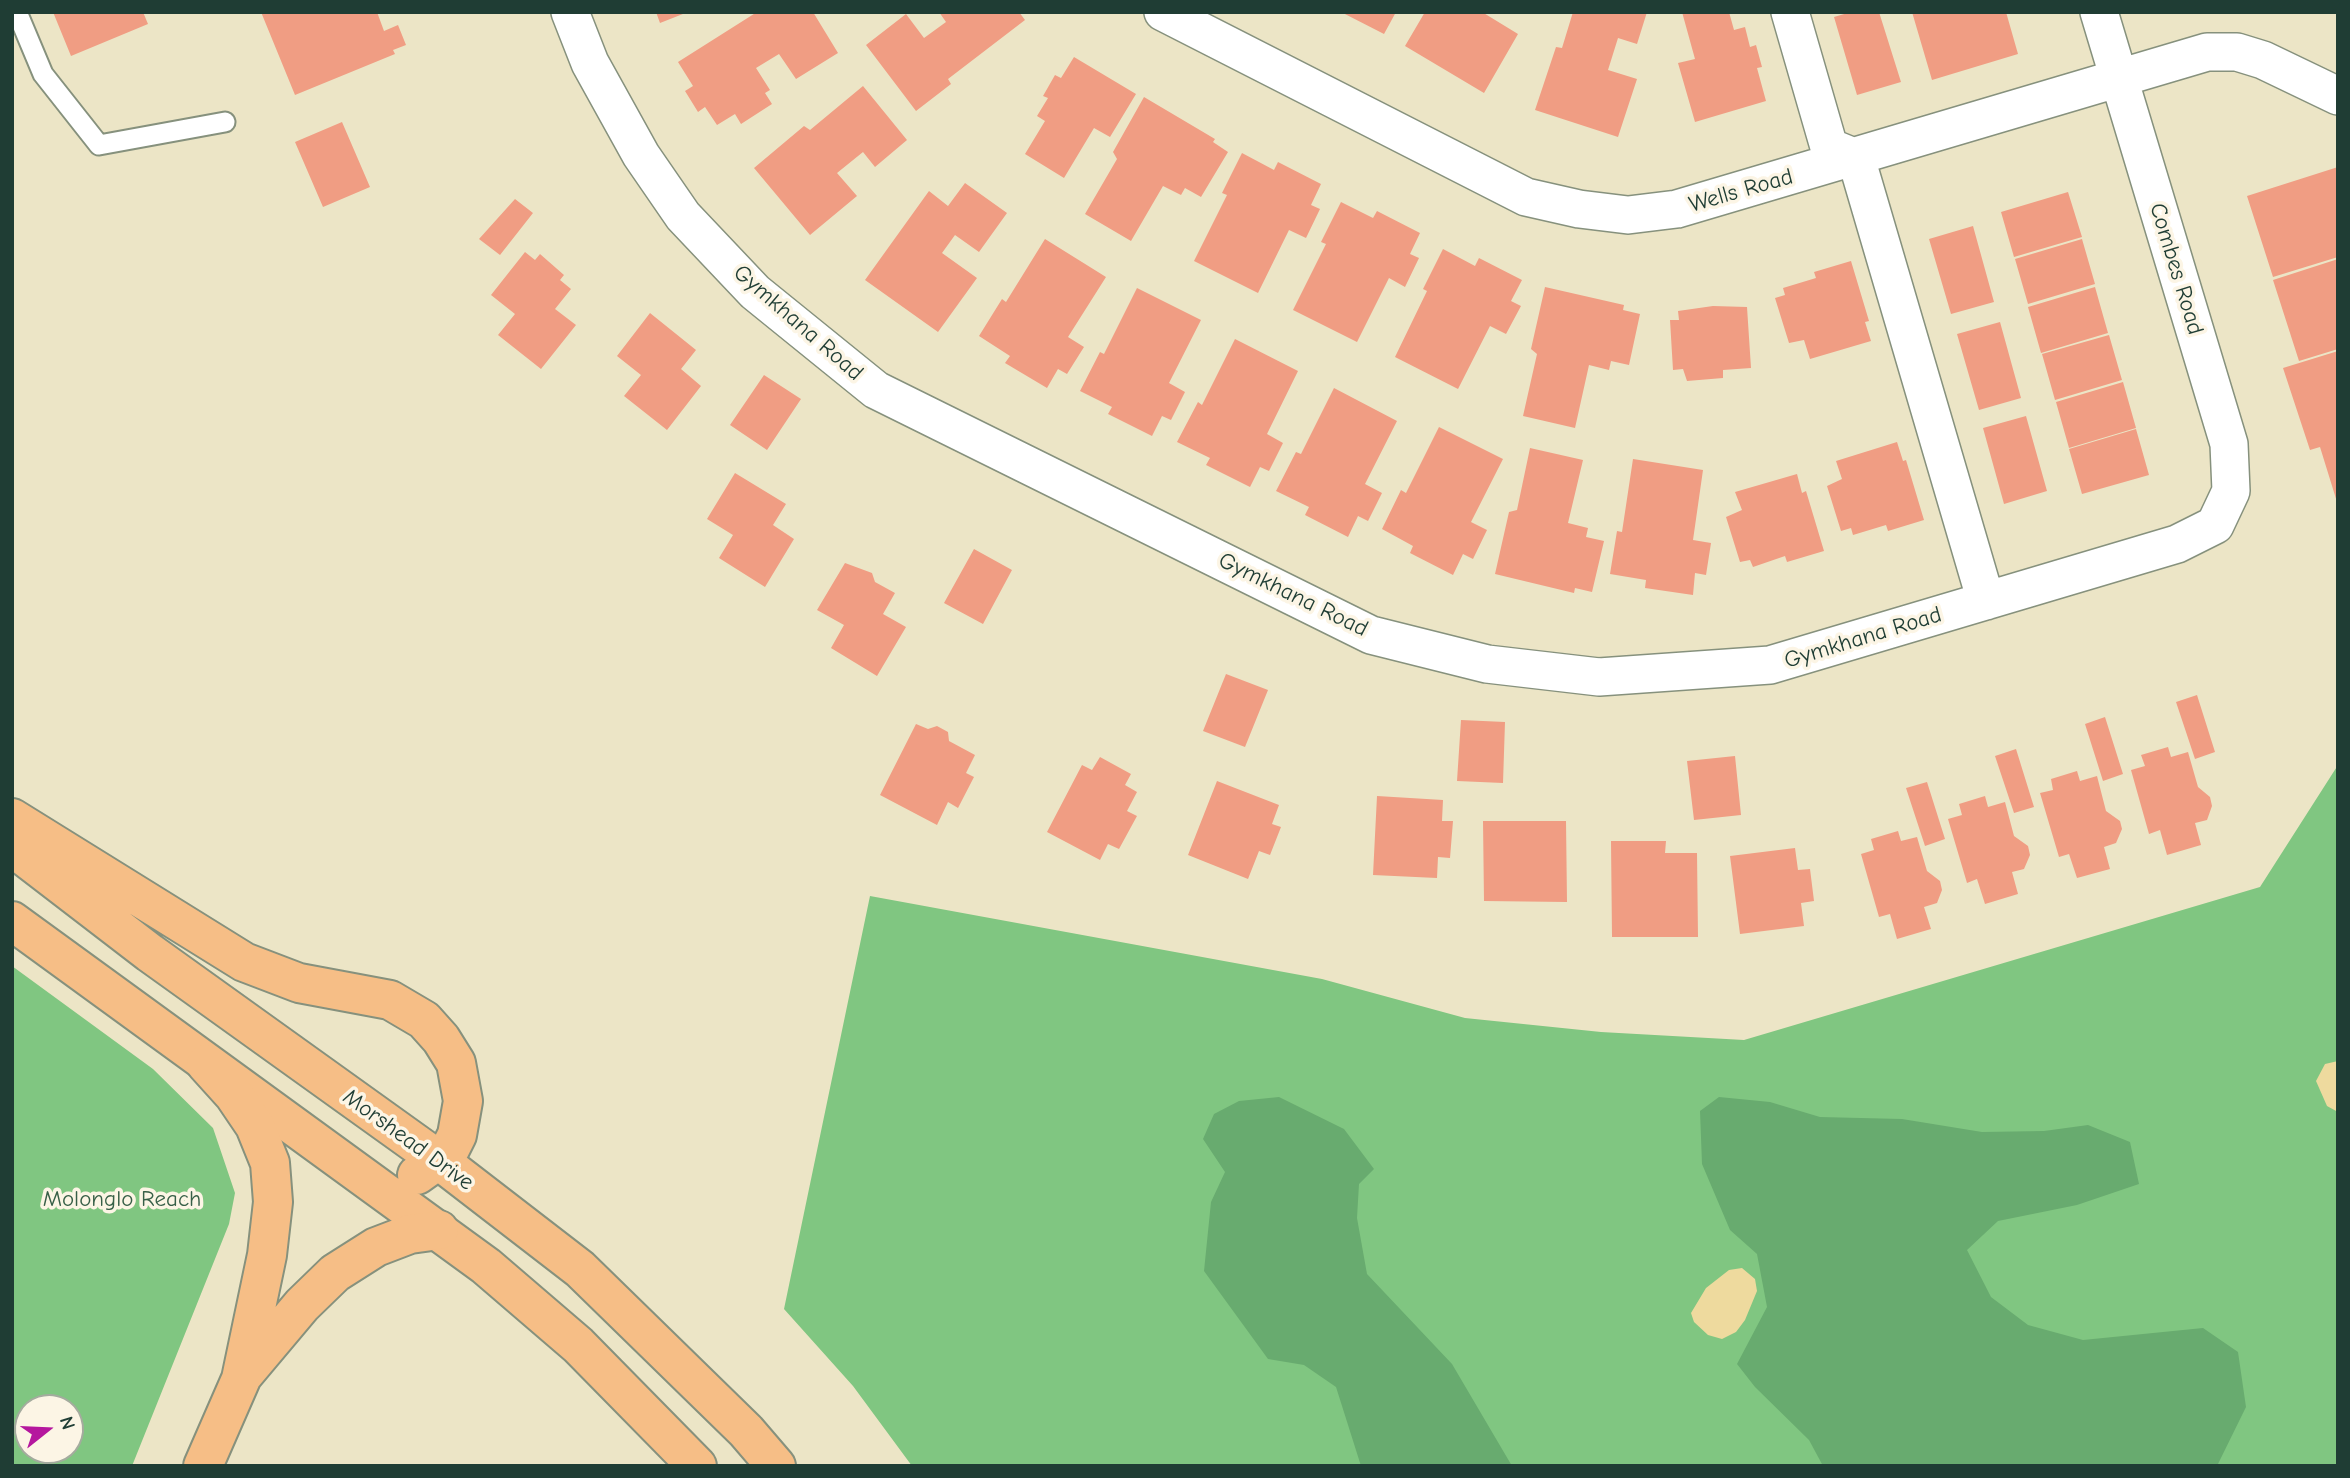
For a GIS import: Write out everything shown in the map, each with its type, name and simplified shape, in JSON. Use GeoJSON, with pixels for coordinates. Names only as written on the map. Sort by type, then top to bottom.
{"type":"FeatureCollection","features":[{"type":"Feature","properties":{"kind":"main road"},"geometry":{"type":"LineString","coordinates":[[12,818],[244,962],[299,983],[390,1000],[424,1020],[450,1052],[462,1087],[462,1115],[457,1135],[440,1161],[404,1182],[375,1182]]}},
{"type":"Feature","properties":{"kind":"main road","name":"Morshead Drive"},"geometry":{"type":"LineString","coordinates":[[12,847],[150,953],[440,1161],[580,1269],[746,1431],[776,1466]]}},
{"type":"Feature","properties":{"kind":"main road"},"geometry":{"type":"LineString","coordinates":[[12,921],[206,1064],[439,1230],[578,1345],[697,1466]]}},
{"type":"Feature","properties":{"kind":"main road"},"geometry":{"type":"LineString","coordinates":[[203,1466],[240,1379],[267,1255],[273,1202],[271,1174],[262,1141],[246,1110],[206,1064]]}},
{"type":"Feature","properties":{"kind":"main road"},"geometry":{"type":"LineString","coordinates":[[240,1379],[302,1305],[335,1273],[385,1243],[410,1234],[439,1230],[481,1230],[517,1237],[555,1253],[580,1269]]}},
{"type":"Feature","properties":{"kind":"street","name":"Gymkhana Road"},"geometry":{"type":"LineString","coordinates":[[570,12],[590,63],[641,155],[683,216],[755,292],[876,390],[1371,635],[1487,664],[1600,677],[1770,665],[2177,544],[2215,524]]}},
{"type":"Feature","properties":{"kind":"street","name":"Wells Road"},"geometry":{"type":"LineString","coordinates":[[1163,12],[1527,197],[1579,209],[1628,215],[1677,209],[2207,52],[2237,51],[2263,60],[2338,96]]}},
{"type":"Feature","properties":{"kind":"street"},"geometry":{"type":"LineString","coordinates":[[1790,12],[1829,146],[1856,158],[1986,601]]}},
{"type":"Feature","properties":{"kind":"street","name":"Combes Road"},"geometry":{"type":"LineString","coordinates":[[2099,12],[2229,444],[2231,491],[2215,524]]}},
{"type":"Feature","properties":{"kind":"lane"},"geometry":{"type":"LineString","coordinates":[[17,12],[43,74],[99,145],[225,122]]}},
{"type":"Feature","properties":{"kind":"green space"},"geometry":{"type":"Polygon","coordinates":[[[2338,765],[2338,1466],[912,1466],[853,1386],[784,1309],[870,896],[1322,979],[1465,1018],[1601,1032],[1744,1040],[2260,887],[2338,765]]]}},
{"type":"Feature","properties":{"kind":"green space","name":"Molonglo Reach"},"geometry":{"type":"Polygon","coordinates":[[[12,966],[153,1069],[213,1128],[235,1193],[229,1224],[132,1466],[12,1466],[12,966]]]}},
{"type":"Feature","properties":{"kind":"green space"},"geometry":{"type":"Polygon","coordinates":[[[1279,1097],[1344,1129],[1374,1169],[1359,1184],[1357,1218],[1367,1274],[1452,1364],[1512,1466],[1361,1466],[1336,1387],[1304,1365],[1268,1359],[1204,1271],[1211,1202],[1225,1172],[1203,1139],[1214,1114],[1239,1101],[1279,1097]]]}},
{"type":"Feature","properties":{"kind":"green space"},"geometry":{"type":"Polygon","coordinates":[[[1719,1097],[1770,1102],[1820,1117],[1902,1119],[1982,1132],[2044,1131],[2088,1125],[2130,1142],[2139,1184],[2077,1205],[1998,1221],[1967,1250],[1991,1297],[2028,1325],[2083,1340],[2203,1328],[2238,1352],[2246,1407],[2217,1466],[1823,1466],[1809,1440],[1755,1387],[1737,1364],[1767,1307],[1757,1254],[1730,1230],[1702,1164],[1700,1111],[1719,1097]]]}},
{"type":"Feature","properties":{"kind":"sand"},"geometry":{"type":"Polygon","coordinates":[[[2338,1061],[2338,1112],[2327,1106],[2316,1081],[2325,1064],[2338,1061]]]}},
{"type":"Feature","properties":{"kind":"sand"},"geometry":{"type":"Polygon","coordinates":[[[1742,1268],[1755,1279],[1757,1291],[1745,1320],[1736,1332],[1722,1339],[1708,1335],[1694,1322],[1691,1313],[1706,1288],[1729,1270],[1742,1268]]]}},
{"type":"Feature","properties":{"kind":"building"},"geometry":{"type":"Polygon","coordinates":[[[53,12],[143,12],[148,24],[71,56],[53,12]]]}},
{"type":"Feature","properties":{"kind":"building"},"geometry":{"type":"Polygon","coordinates":[[[261,12],[377,12],[384,31],[398,25],[406,45],[393,50],[395,54],[295,95],[261,12]]]}},
{"type":"Feature","properties":{"kind":"building"},"geometry":{"type":"Polygon","coordinates":[[[656,12],[688,12],[660,23],[656,12]]]}},
{"type":"Feature","properties":{"kind":"building"},"geometry":{"type":"Polygon","coordinates":[[[757,12],[813,12],[838,53],[796,79],[779,54],[756,68],[770,90],[765,93],[772,104],[741,124],[735,114],[717,125],[705,107],[698,112],[685,91],[693,86],[678,62],[757,12]]]}},
{"type":"Feature","properties":{"kind":"building"},"geometry":{"type":"Polygon","coordinates":[[[939,12],[1019,12],[1025,20],[948,79],[951,84],[916,111],[866,45],[906,14],[924,38],[946,22],[939,12]]]}},
{"type":"Feature","properties":{"kind":"building"},"geometry":{"type":"Polygon","coordinates":[[[1341,12],[1396,12],[1384,34],[1341,12]]]}},
{"type":"Feature","properties":{"kind":"building"},"geometry":{"type":"Polygon","coordinates":[[[1425,12],[1482,12],[1518,34],[1484,93],[1405,46],[1425,12]]]}},
{"type":"Feature","properties":{"kind":"building"},"geometry":{"type":"Polygon","coordinates":[[[1573,12],[1647,12],[1637,44],[1618,38],[1608,70],[1637,79],[1618,137],[1535,110],[1556,47],[1562,48],[1573,12]]]}},
{"type":"Feature","properties":{"kind":"building"},"geometry":{"type":"Polygon","coordinates":[[[1682,12],[1729,12],[1734,30],[1745,27],[1750,47],[1756,45],[1762,67],[1757,68],[1766,101],[1695,122],[1678,63],[1695,59],[1682,12]]]}},
{"type":"Feature","properties":{"kind":"building"},"geometry":{"type":"Polygon","coordinates":[[[1851,12],[1879,12],[1901,82],[1857,95],[1834,17],[1851,12]]]}},
{"type":"Feature","properties":{"kind":"building"},"geometry":{"type":"Polygon","coordinates":[[[1912,12],[2006,12],[2018,54],[1932,80],[1912,12]]]}},
{"type":"Feature","properties":{"kind":"building"},"geometry":{"type":"Polygon","coordinates":[[[1074,57],[1136,94],[1110,137],[1094,128],[1064,178],[1025,154],[1045,121],[1037,116],[1048,98],[1043,96],[1055,75],[1061,78],[1074,57]]]}},
{"type":"Feature","properties":{"kind":"building"},"geometry":{"type":"Polygon","coordinates":[[[863,86],[907,140],[875,167],[863,152],[837,173],[857,196],[810,235],[754,168],[804,126],[810,130],[863,86]]]}},
{"type":"Feature","properties":{"kind":"building"},"geometry":{"type":"Polygon","coordinates":[[[1144,97],[1215,139],[1213,142],[1228,152],[1201,197],[1185,188],[1181,195],[1163,186],[1131,241],[1085,214],[1117,159],[1113,152],[1144,97]]]}},
{"type":"Feature","properties":{"kind":"building"},"geometry":{"type":"Polygon","coordinates":[[[342,122],[370,187],[323,207],[295,142],[342,122]]]}},
{"type":"Feature","properties":{"kind":"building"},"geometry":{"type":"Polygon","coordinates":[[[1242,153],[1274,170],[1278,162],[1321,184],[1311,205],[1320,209],[1306,238],[1289,230],[1258,293],[1194,261],[1227,195],[1222,193],[1242,153]]]}},
{"type":"Feature","properties":{"kind":"building"},"geometry":{"type":"Polygon","coordinates":[[[2338,167],[2338,257],[2273,277],[2247,196],[2338,167]]]}},
{"type":"Feature","properties":{"kind":"building"},"geometry":{"type":"Polygon","coordinates":[[[965,183],[1007,213],[979,252],[955,235],[942,253],[977,278],[938,332],[865,280],[929,191],[948,206],[965,183]]]}},
{"type":"Feature","properties":{"kind":"building"},"geometry":{"type":"Polygon","coordinates":[[[2068,192],[2082,237],[2014,257],[2001,212],[2068,192]]]}},
{"type":"Feature","properties":{"kind":"building"},"geometry":{"type":"Polygon","coordinates":[[[515,199],[533,213],[500,255],[479,239],[515,199]]]}},
{"type":"Feature","properties":{"kind":"building"},"geometry":{"type":"Polygon","coordinates":[[[1341,202],[1373,218],[1377,211],[1420,233],[1410,254],[1419,258],[1405,287],[1389,278],[1357,342],[1293,310],[1326,244],[1321,242],[1341,202]]]}},
{"type":"Feature","properties":{"kind":"building"},"geometry":{"type":"Polygon","coordinates":[[[1973,226],[1994,302],[1951,314],[1929,239],[1973,226]]]}},
{"type":"Feature","properties":{"kind":"building"},"geometry":{"type":"Polygon","coordinates":[[[1045,239],[1106,277],[1068,337],[1084,347],[1067,374],[1058,369],[1047,388],[1005,363],[1010,356],[979,336],[1002,299],[1006,302],[1045,239]]]}},
{"type":"Feature","properties":{"kind":"building"},"geometry":{"type":"Polygon","coordinates":[[[2082,239],[2095,284],[2028,304],[2015,259],[2082,239]]]}},
{"type":"Feature","properties":{"kind":"building"},"geometry":{"type":"Polygon","coordinates":[[[1443,249],[1475,266],[1479,258],[1522,280],[1511,301],[1521,306],[1506,334],[1490,326],[1458,389],[1395,357],[1427,291],[1423,289],[1443,249]]]}},
{"type":"Feature","properties":{"kind":"building"},"geometry":{"type":"Polygon","coordinates":[[[525,252],[535,260],[540,254],[564,275],[560,280],[571,289],[555,309],[576,325],[541,369],[498,335],[515,314],[491,295],[525,252]]]}},
{"type":"Feature","properties":{"kind":"building"},"geometry":{"type":"Polygon","coordinates":[[[2338,259],[2338,349],[2299,361],[2273,280],[2338,259]]]}},
{"type":"Feature","properties":{"kind":"building"},"geometry":{"type":"Polygon","coordinates":[[[1851,261],[1869,321],[1865,322],[1871,341],[1810,359],[1804,340],[1789,343],[1775,298],[1785,295],[1783,288],[1816,278],[1814,272],[1851,261]]]}},
{"type":"Feature","properties":{"kind":"building"},"geometry":{"type":"Polygon","coordinates":[[[1545,287],[1624,305],[1623,310],[1640,314],[1629,365],[1611,361],[1609,370],[1589,365],[1575,428],[1523,416],[1537,354],[1531,349],[1545,287]]]}},
{"type":"Feature","properties":{"kind":"building"},"geometry":{"type":"Polygon","coordinates":[[[2095,287],[2108,333],[2041,353],[2028,307],[2095,287]]]}},
{"type":"Feature","properties":{"kind":"building"},"geometry":{"type":"Polygon","coordinates":[[[1137,288],[1201,320],[1169,383],[1185,392],[1171,420],[1162,416],[1152,436],[1108,414],[1112,407],[1080,391],[1100,352],[1104,354],[1137,288]]]}},
{"type":"Feature","properties":{"kind":"building"},"geometry":{"type":"Polygon","coordinates":[[[1713,306],[1747,307],[1751,368],[1723,370],[1723,378],[1687,381],[1683,369],[1673,370],[1670,320],[1679,320],[1678,311],[1713,306]]]}},
{"type":"Feature","properties":{"kind":"building"},"geometry":{"type":"Polygon","coordinates":[[[650,313],[696,350],[681,369],[701,386],[667,430],[624,396],[641,375],[617,356],[650,313]]]}},
{"type":"Feature","properties":{"kind":"building"},"geometry":{"type":"Polygon","coordinates":[[[2000,322],[2021,398],[1979,410],[1957,334],[2000,322]]]}},
{"type":"Feature","properties":{"kind":"building"},"geometry":{"type":"Polygon","coordinates":[[[2109,335],[2122,380],[2055,400],[2042,354],[2109,335]]]}},
{"type":"Feature","properties":{"kind":"building"},"geometry":{"type":"Polygon","coordinates":[[[1235,339],[1298,371],[1267,434],[1283,443],[1269,471],[1260,467],[1250,487],[1206,465],[1210,458],[1177,442],[1198,402],[1202,405],[1235,339]]]}},
{"type":"Feature","properties":{"kind":"building"},"geometry":{"type":"Polygon","coordinates":[[[2338,351],[2337,502],[2320,447],[2310,450],[2283,368],[2338,351]]]}},
{"type":"Feature","properties":{"kind":"building"},"geometry":{"type":"Polygon","coordinates":[[[764,375],[801,399],[767,450],[730,425],[764,375]]]}},
{"type":"Feature","properties":{"kind":"building"},"geometry":{"type":"Polygon","coordinates":[[[2123,382],[2136,428],[2069,448],[2056,402],[2123,382]]]}},
{"type":"Feature","properties":{"kind":"building"},"geometry":{"type":"Polygon","coordinates":[[[1334,388],[1397,421],[1365,484],[1382,493],[1368,521],[1358,516],[1348,537],[1305,515],[1309,507],[1276,491],[1296,452],[1301,454],[1334,388]]]}},
{"type":"Feature","properties":{"kind":"building"},"geometry":{"type":"Polygon","coordinates":[[[2026,416],[2047,491],[2004,504],[1983,428],[2026,416]]]}},
{"type":"Feature","properties":{"kind":"building"},"geometry":{"type":"Polygon","coordinates":[[[1439,427],[1503,459],[1471,522],[1487,530],[1473,559],[1463,554],[1453,575],[1410,553],[1413,546],[1382,529],[1401,490],[1406,493],[1439,427]]]}},
{"type":"Feature","properties":{"kind":"building"},"geometry":{"type":"Polygon","coordinates":[[[2136,429],[2149,475],[2082,494],[2069,449],[2136,429]]]}},
{"type":"Feature","properties":{"kind":"building"},"geometry":{"type":"Polygon","coordinates":[[[1897,442],[1903,461],[1906,460],[1924,520],[1888,531],[1886,525],[1853,535],[1851,528],[1841,531],[1827,486],[1842,479],[1836,461],[1897,442]]]}},
{"type":"Feature","properties":{"kind":"building"},"geometry":{"type":"Polygon","coordinates":[[[1530,448],[1583,460],[1568,523],[1588,528],[1586,537],[1604,541],[1592,592],[1575,588],[1574,593],[1495,574],[1509,512],[1517,510],[1530,448]]]}},
{"type":"Feature","properties":{"kind":"building"},"geometry":{"type":"Polygon","coordinates":[[[1633,459],[1703,470],[1693,540],[1711,543],[1706,575],[1695,573],[1693,595],[1645,588],[1646,580],[1610,574],[1617,531],[1622,532],[1633,459]]]}},
{"type":"Feature","properties":{"kind":"building"},"geometry":{"type":"Polygon","coordinates":[[[735,473],[786,504],[773,525],[794,539],[765,587],[719,558],[733,535],[707,519],[735,473]]]}},
{"type":"Feature","properties":{"kind":"building"},"geometry":{"type":"Polygon","coordinates":[[[1797,474],[1802,493],[1806,491],[1824,551],[1787,562],[1785,556],[1753,567],[1750,560],[1740,562],[1726,517],[1742,510],[1735,492],[1797,474]]]}},
{"type":"Feature","properties":{"kind":"building"},"geometry":{"type":"Polygon","coordinates":[[[974,549],[1012,570],[983,624],[944,603],[974,549]]]}},
{"type":"Feature","properties":{"kind":"building"},"geometry":{"type":"Polygon","coordinates":[[[845,563],[872,573],[875,582],[895,593],[883,614],[906,627],[877,676],[831,648],[844,625],[817,610],[845,563]]]}},
{"type":"Feature","properties":{"kind":"building"},"geometry":{"type":"Polygon","coordinates":[[[1226,674],[1268,690],[1245,747],[1203,731],[1226,674]]]}},
{"type":"Feature","properties":{"kind":"building"},"geometry":{"type":"Polygon","coordinates":[[[2197,695],[2215,752],[2195,759],[2176,702],[2197,695]]]}},
{"type":"Feature","properties":{"kind":"building"},"geometry":{"type":"Polygon","coordinates":[[[2105,717],[2123,774],[2103,781],[2085,724],[2105,717]]]}},
{"type":"Feature","properties":{"kind":"building"},"geometry":{"type":"Polygon","coordinates":[[[1461,720],[1505,722],[1503,783],[1457,781],[1461,720]]]}},
{"type":"Feature","properties":{"kind":"building"},"geometry":{"type":"Polygon","coordinates":[[[916,724],[928,729],[937,726],[948,732],[949,741],[975,755],[966,773],[974,777],[958,808],[948,802],[937,825],[880,795],[916,724]]]}},
{"type":"Feature","properties":{"kind":"building"},"geometry":{"type":"Polygon","coordinates":[[[2168,747],[2171,757],[2188,752],[2198,787],[2210,797],[2212,806],[2207,820],[2195,823],[2201,845],[2167,855],[2160,830],[2149,834],[2131,770],[2145,766],[2141,755],[2168,747]]]}},
{"type":"Feature","properties":{"kind":"building"},"geometry":{"type":"Polygon","coordinates":[[[2016,749],[2034,807],[2014,813],[1995,756],[2016,749]]]}},
{"type":"Feature","properties":{"kind":"building"},"geometry":{"type":"Polygon","coordinates":[[[1735,756],[1741,815],[1694,820],[1687,761],[1735,756]]]}},
{"type":"Feature","properties":{"kind":"building"},"geometry":{"type":"Polygon","coordinates":[[[1100,757],[1131,774],[1125,785],[1137,792],[1127,811],[1137,816],[1119,849],[1108,844],[1100,860],[1047,832],[1082,765],[1092,770],[1100,757]]]}},
{"type":"Feature","properties":{"kind":"building"},"geometry":{"type":"Polygon","coordinates":[[[2077,771],[2080,781],[2097,776],[2106,811],[2120,821],[2122,829],[2116,843],[2104,847],[2110,869],[2077,878],[2069,854],[2059,857],[2040,793],[2053,790],[2051,779],[2077,771]]]}},
{"type":"Feature","properties":{"kind":"building"},"geometry":{"type":"Polygon","coordinates":[[[1217,781],[1279,805],[1272,824],[1281,827],[1270,855],[1259,851],[1248,879],[1188,855],[1217,781]]]}},
{"type":"Feature","properties":{"kind":"building"},"geometry":{"type":"Polygon","coordinates":[[[1927,782],[1945,839],[1925,846],[1906,788],[1927,782]]]}},
{"type":"Feature","properties":{"kind":"building"},"geometry":{"type":"Polygon","coordinates":[[[1377,796],[1443,800],[1442,821],[1453,821],[1450,858],[1438,857],[1437,878],[1373,875],[1377,796]]]}},
{"type":"Feature","properties":{"kind":"building"},"geometry":{"type":"Polygon","coordinates":[[[1985,796],[1988,807],[2005,802],[2014,836],[2028,846],[2030,855],[2024,869],[2012,872],[2018,894],[1985,904],[1977,879],[1967,883],[1948,819],[1962,815],[1959,804],[1985,796]]]}},
{"type":"Feature","properties":{"kind":"building"},"geometry":{"type":"Polygon","coordinates":[[[1483,821],[1566,821],[1567,902],[1484,901],[1483,821]]]}},
{"type":"Feature","properties":{"kind":"building"},"geometry":{"type":"Polygon","coordinates":[[[1898,831],[1901,841],[1917,837],[1927,871],[1940,881],[1942,890],[1937,903],[1924,907],[1931,929],[1897,939],[1890,914],[1879,917],[1861,854],[1874,850],[1871,839],[1898,831]]]}},
{"type":"Feature","properties":{"kind":"building"},"geometry":{"type":"Polygon","coordinates":[[[1611,841],[1666,841],[1665,853],[1697,853],[1698,937],[1612,937],[1611,841]]]}},
{"type":"Feature","properties":{"kind":"building"},"geometry":{"type":"Polygon","coordinates":[[[1795,848],[1798,870],[1810,869],[1814,901],[1801,903],[1804,926],[1740,934],[1730,856],[1795,848]]]}}]}
